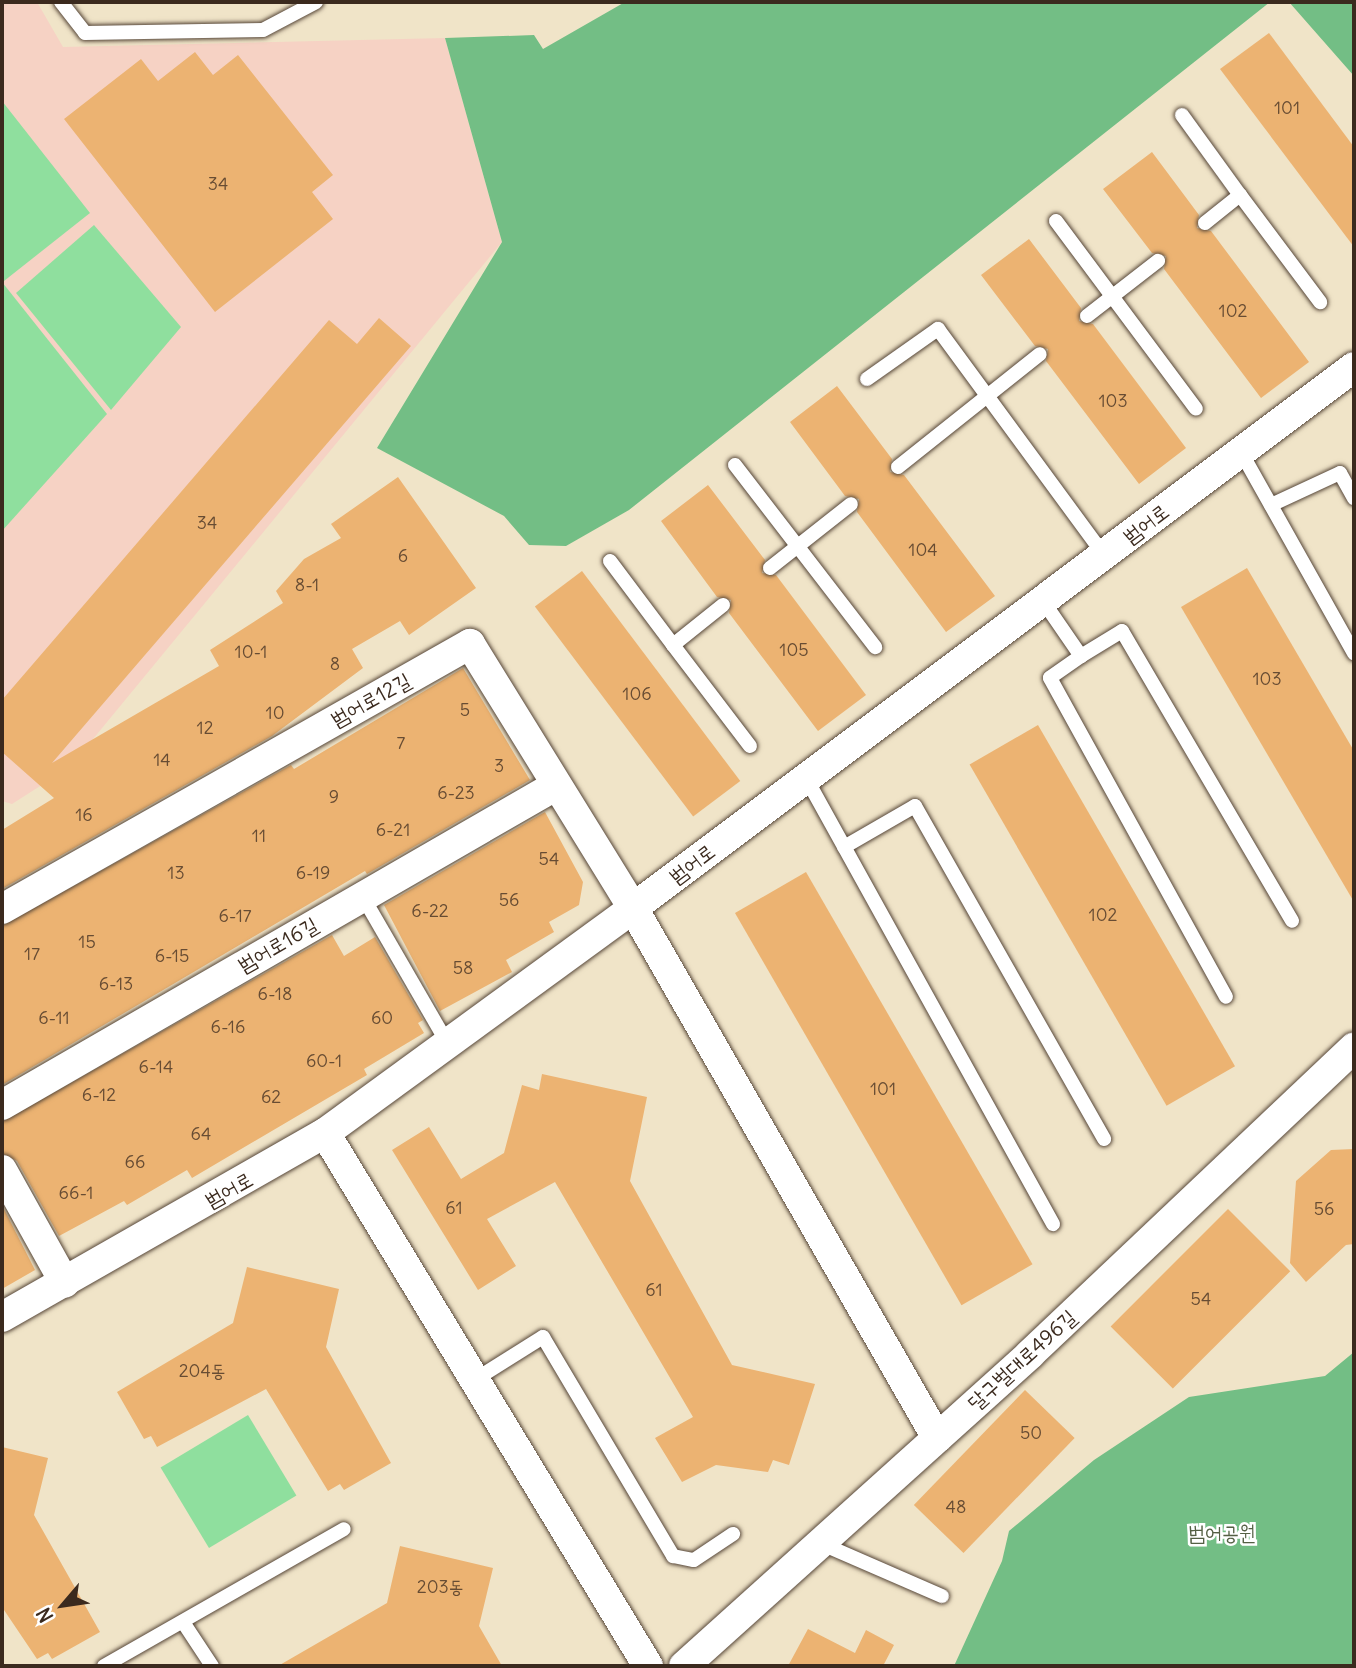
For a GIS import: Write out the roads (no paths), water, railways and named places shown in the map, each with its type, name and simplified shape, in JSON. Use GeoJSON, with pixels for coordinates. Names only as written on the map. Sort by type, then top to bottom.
{"type":"FeatureCollection","features":[{"type":"Feature","properties":{"kind":"street","name":"범어로"},"geometry":{"type":"LineString","coordinates":[[2,1317],[325,1132],[633,908],[1354,367]]}},
{"type":"Feature","properties":{"kind":"street","name":"범어로12길"},"geometry":{"type":"LineString","coordinates":[[2,909],[470,645],[633,908],[937,1438]]}},
{"type":"Feature","properties":{"kind":"street","name":"범어로16길"},"geometry":{"type":"LineString","coordinates":[[2,1105],[555,786]]}},
{"type":"Feature","properties":{"kind":"street","name":"달구벌대로496길"},"geometry":{"type":"LineString","coordinates":[[684,1666],[937,1438],[1354,1048]]}},
{"type":"Feature","properties":{"kind":"street"},"geometry":{"type":"LineString","coordinates":[[325,1132],[648,1666]]}},
{"type":"Feature","properties":{"kind":"street"},"geometry":{"type":"LineString","coordinates":[[2,1170],[65,1283]]}},
{"type":"Feature","properties":{"kind":"lane"},"geometry":{"type":"LineString","coordinates":[[61,2],[85,33],[264,30],[316,2]]}},
{"type":"Feature","properties":{"kind":"lane"},"geometry":{"type":"LineString","coordinates":[[1182,115],[1320,302]]}},
{"type":"Feature","properties":{"kind":"lane"},"geometry":{"type":"LineString","coordinates":[[1205,223],[1240,195]]}},
{"type":"Feature","properties":{"kind":"lane"},"geometry":{"type":"LineString","coordinates":[[1056,221],[1196,409]]}},
{"type":"Feature","properties":{"kind":"lane"},"geometry":{"type":"LineString","coordinates":[[1087,316],[1158,261]]}},
{"type":"Feature","properties":{"kind":"lane"},"geometry":{"type":"LineString","coordinates":[[867,379],[938,329],[1104,555]]}},
{"type":"Feature","properties":{"kind":"lane"},"geometry":{"type":"LineString","coordinates":[[898,467],[1040,354]]}},
{"type":"Feature","properties":{"kind":"lane"},"geometry":{"type":"LineString","coordinates":[[1241,453],[1354,653]]}},
{"type":"Feature","properties":{"kind":"lane"},"geometry":{"type":"LineString","coordinates":[[735,465],[874,647]]}},
{"type":"Feature","properties":{"kind":"lane"},"geometry":{"type":"LineString","coordinates":[[1271,505],[1340,473],[1354,498]]}},
{"type":"Feature","properties":{"kind":"lane"},"geometry":{"type":"LineString","coordinates":[[770,568],[851,504]]}},
{"type":"Feature","properties":{"kind":"lane"},"geometry":{"type":"LineString","coordinates":[[610,561],[750,746]]}},
{"type":"Feature","properties":{"kind":"lane"},"geometry":{"type":"LineString","coordinates":[[1043,601],[1081,656]]}},
{"type":"Feature","properties":{"kind":"lane"},"geometry":{"type":"LineString","coordinates":[[673,645],[723,605]]}},
{"type":"Feature","properties":{"kind":"lane"},"geometry":{"type":"LineString","coordinates":[[1226,997],[1050,678],[1122,631],[1292,920]]}},
{"type":"Feature","properties":{"kind":"lane"},"geometry":{"type":"LineString","coordinates":[[806,778],[1053,1224]]}},
{"type":"Feature","properties":{"kind":"lane"},"geometry":{"type":"LineString","coordinates":[[844,847],[915,806],[1104,1139]]}},
{"type":"Feature","properties":{"kind":"lane"},"geometry":{"type":"LineString","coordinates":[[363,897],[448,1044]]}},
{"type":"Feature","properties":{"kind":"lane"},"geometry":{"type":"LineString","coordinates":[[476,1378],[543,1337],[673,1556],[694,1560],[733,1534]]}},
{"type":"Feature","properties":{"kind":"lane"},"geometry":{"type":"LineString","coordinates":[[104,1666],[344,1530]]}},
{"type":"Feature","properties":{"kind":"lane"},"geometry":{"type":"LineString","coordinates":[[820,1543],[942,1596]]}},
{"type":"Feature","properties":{"kind":"lane"},"geometry":{"type":"LineString","coordinates":[[183,1622],[212,1666]]}},
{"type":"Feature","properties":{"kind":"park label","name":"범어공원"},"geometry":{"type":"Point","coordinates":[1222,1533]}}]}
